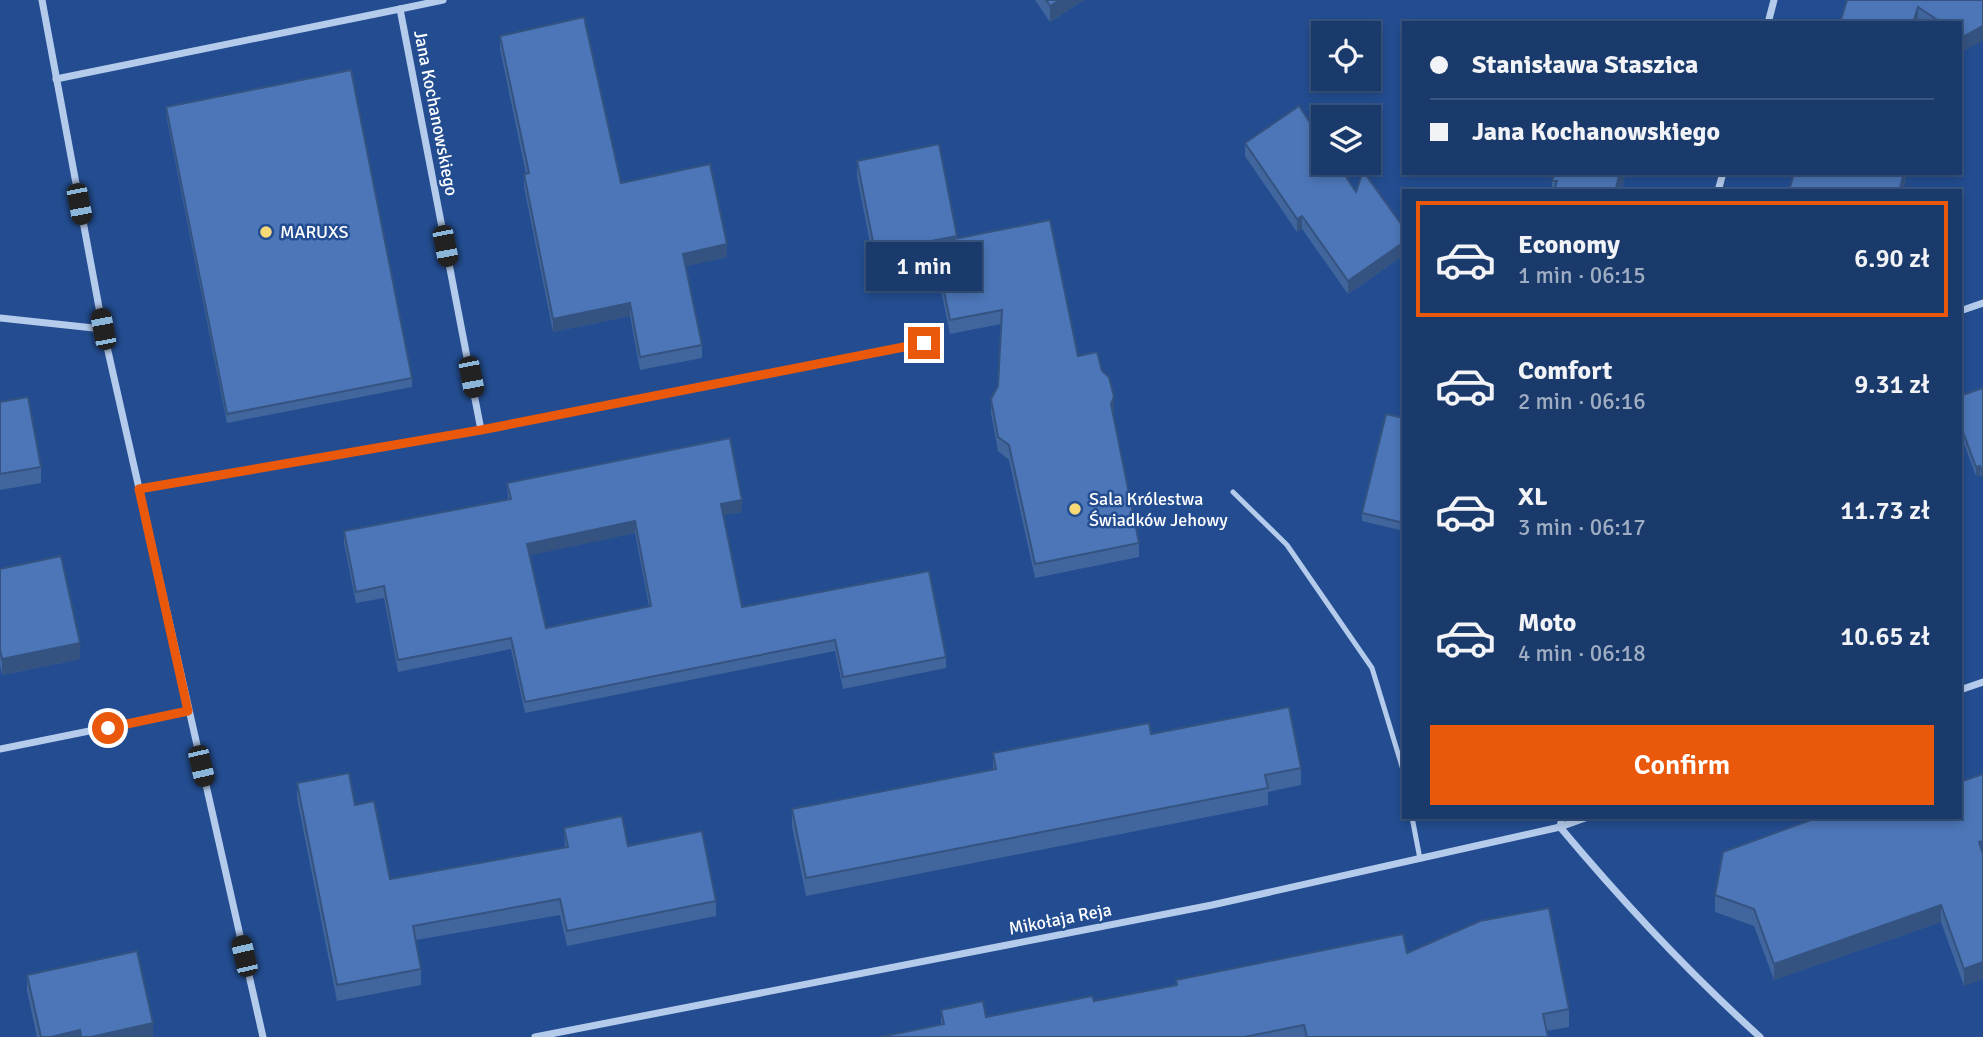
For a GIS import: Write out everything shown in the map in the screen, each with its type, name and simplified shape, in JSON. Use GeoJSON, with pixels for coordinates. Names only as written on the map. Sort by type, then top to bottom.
{"type":"FeatureCollection","features":[{"type":"Feature","properties":{"kind":"street"},"geometry":{"type":"LineString","coordinates":[[42,0],[103,329],[263,1037]]}},
{"type":"Feature","properties":{"kind":"street","name":"Jana Kochanowskiego"},"geometry":{"type":"LineString","coordinates":[[56,79],[443,0]]}},
{"type":"Feature","properties":{"kind":"street"},"geometry":{"type":"LineString","coordinates":[[1769,21],[1774,0]]}},
{"type":"Feature","properties":{"kind":"street","name":"Jana Kochanowskiego"},"geometry":{"type":"LineString","coordinates":[[400,9],[481,430]]}},
{"type":"Feature","properties":{"kind":"street"},"geometry":{"type":"LineString","coordinates":[[1962,310],[1983,303]]}},
{"type":"Feature","properties":{"kind":"street"},"geometry":{"type":"LineString","coordinates":[[0,318],[103,329]]}},
{"type":"Feature","properties":{"kind":"street"},"geometry":{"type":"LineString","coordinates":[[139,489],[481,430],[924,343]]}},
{"type":"Feature","properties":{"kind":"street"},"geometry":{"type":"LineString","coordinates":[[1962,689],[1983,682]]}},
{"type":"Feature","properties":{"kind":"street"},"geometry":{"type":"LineString","coordinates":[[0,749],[188,711]]}},
{"type":"Feature","properties":{"kind":"street"},"geometry":{"type":"LineString","coordinates":[[1562,819],[1560,827],[1620,898],[1714,996],[1760,1037]]}},
{"type":"Feature","properties":{"kind":"street","name":"Mikołaja Reja"},"geometry":{"type":"LineString","coordinates":[[535,1037],[1212,905],[1560,827],[1582,819]]}},
{"type":"Feature","properties":{"kind":"lane"},"geometry":{"type":"LineString","coordinates":[[1233,492],[1287,545],[1373,668],[1402,766]]}},
{"type":"Feature","properties":{"kind":"lane"},"geometry":{"type":"LineString","coordinates":[[1412,819],[1420,859]]}},
{"type":"Feature","properties":{"kind":"building"},"geometry":{"type":"Polygon","coordinates":[[[1046,0],[1060,0],[1050,6],[1046,0]]]}},
{"type":"Feature","properties":{"kind":"building"},"geometry":{"type":"Polygon","coordinates":[[[1847,0],[1983,0],[1983,26],[1963,37],[1962,21],[1939,21],[1918,7],[1914,21],[1841,21],[1847,0]]]}},
{"type":"Feature","properties":{"kind":"building"},"geometry":{"type":"Polygon","coordinates":[[[584,17],[621,183],[710,164],[727,244],[683,254],[702,345],[640,357],[630,303],[553,319],[524,174],[529,173],[500,36],[584,17]]]}},
{"type":"Feature","properties":{"kind":"building"},"geometry":{"type":"Polygon","coordinates":[[[351,70],[412,378],[227,414],[166,107],[351,70]]]}},
{"type":"Feature","properties":{"kind":"building"},"geometry":{"type":"Polygon","coordinates":[[[1299,106],[1311,124],[1311,175],[1345,175],[1356,192],[1362,175],[1366,175],[1402,225],[1402,243],[1348,281],[1302,216],[1297,219],[1245,143],[1299,106]]]}},
{"type":"Feature","properties":{"kind":"building"},"geometry":{"type":"Polygon","coordinates":[[[939,144],[957,236],[875,252],[857,161],[939,144]]]}},
{"type":"Feature","properties":{"kind":"building"},"geometry":{"type":"Polygon","coordinates":[[[1554,175],[1619,175],[1616,189],[1555,189],[1557,181],[1552,181],[1554,175]]]}},
{"type":"Feature","properties":{"kind":"building"},"geometry":{"type":"Polygon","coordinates":[[[1793,175],[1903,175],[1900,189],[1790,189],[1793,175]]]}},
{"type":"Feature","properties":{"kind":"building"},"geometry":{"type":"Polygon","coordinates":[[[1050,220],[1078,356],[1097,352],[1102,371],[1109,377],[1114,397],[1111,404],[1139,543],[1035,564],[1009,445],[998,437],[991,399],[998,386],[1002,310],[950,320],[934,243],[1050,220]]]}},
{"type":"Feature","properties":{"kind":"building"},"geometry":{"type":"Polygon","coordinates":[[[1983,388],[1981,469],[1980,466],[1976,467],[1962,429],[1962,395],[1983,388]]]}},
{"type":"Feature","properties":{"kind":"building"},"geometry":{"type":"Polygon","coordinates":[[[28,397],[41,467],[0,474],[0,402],[28,397]]]}},
{"type":"Feature","properties":{"kind":"building"},"geometry":{"type":"Polygon","coordinates":[[[1386,414],[1402,418],[1402,523],[1362,513],[1386,414]]]}},
{"type":"Feature","properties":{"kind":"building"},"geometry":{"type":"Polygon","coordinates":[[[730,438],[742,500],[721,504],[742,607],[929,571],[946,657],[843,677],[835,640],[525,702],[511,638],[398,660],[384,586],[356,592],[344,531],[511,499],[507,483],[730,438]],[[635,521],[527,544],[546,628],[651,606],[635,521]]]}},
{"type":"Feature","properties":{"kind":"building"},"geometry":{"type":"Polygon","coordinates":[[[61,556],[80,643],[2,659],[0,569],[61,556]]]}},
{"type":"Feature","properties":{"kind":"building"},"geometry":{"type":"Polygon","coordinates":[[[1289,707],[1301,768],[1265,775],[1268,788],[806,878],[792,809],[996,769],[993,753],[1149,723],[1151,734],[1289,707]]]}},
{"type":"Feature","properties":{"kind":"building"},"geometry":{"type":"Polygon","coordinates":[[[349,773],[355,805],[374,801],[390,879],[568,847],[564,828],[622,816],[628,846],[702,831],[716,901],[567,931],[560,899],[413,926],[421,969],[337,985],[297,783],[349,773]]]}},
{"type":"Feature","properties":{"kind":"building"},"geometry":{"type":"Polygon","coordinates":[[[1983,774],[1983,841],[1979,842],[1983,854],[1983,962],[1964,969],[1941,905],[1774,964],[1754,909],[1715,895],[1723,852],[1814,819],[1962,819],[1962,781],[1983,774]]]}},
{"type":"Feature","properties":{"kind":"building"},"geometry":{"type":"Polygon","coordinates":[[[1549,908],[1569,1009],[1543,1014],[1548,1037],[1307,1037],[1304,1025],[1244,1037],[880,1037],[944,1024],[941,1010],[983,1001],[986,1017],[1092,996],[1094,1001],[1177,985],[1176,980],[1403,934],[1407,953],[1480,921],[1549,908]]]}},
{"type":"Feature","properties":{"kind":"building"},"geometry":{"type":"Polygon","coordinates":[[[137,951],[153,1023],[91,1037],[81,1037],[80,1030],[41,1037],[27,975],[137,951]]]}},
{"type":"Feature","properties":{"kind":"place","name":"MARUXS"},"geometry":{"type":"Point","coordinates":[266,232]}},
{"type":"Feature","properties":{"kind":"place","name":"Sala Królestwa Świadków Jehowy"},"geometry":{"type":"Point","coordinates":[1075,509]}},
{"type":"Feature","properties":{"kind":"route"},"geometry":{"type":"LineString","coordinates":[[108,728],[188,711],[139,489],[481,430],[924,343]]}}]}
